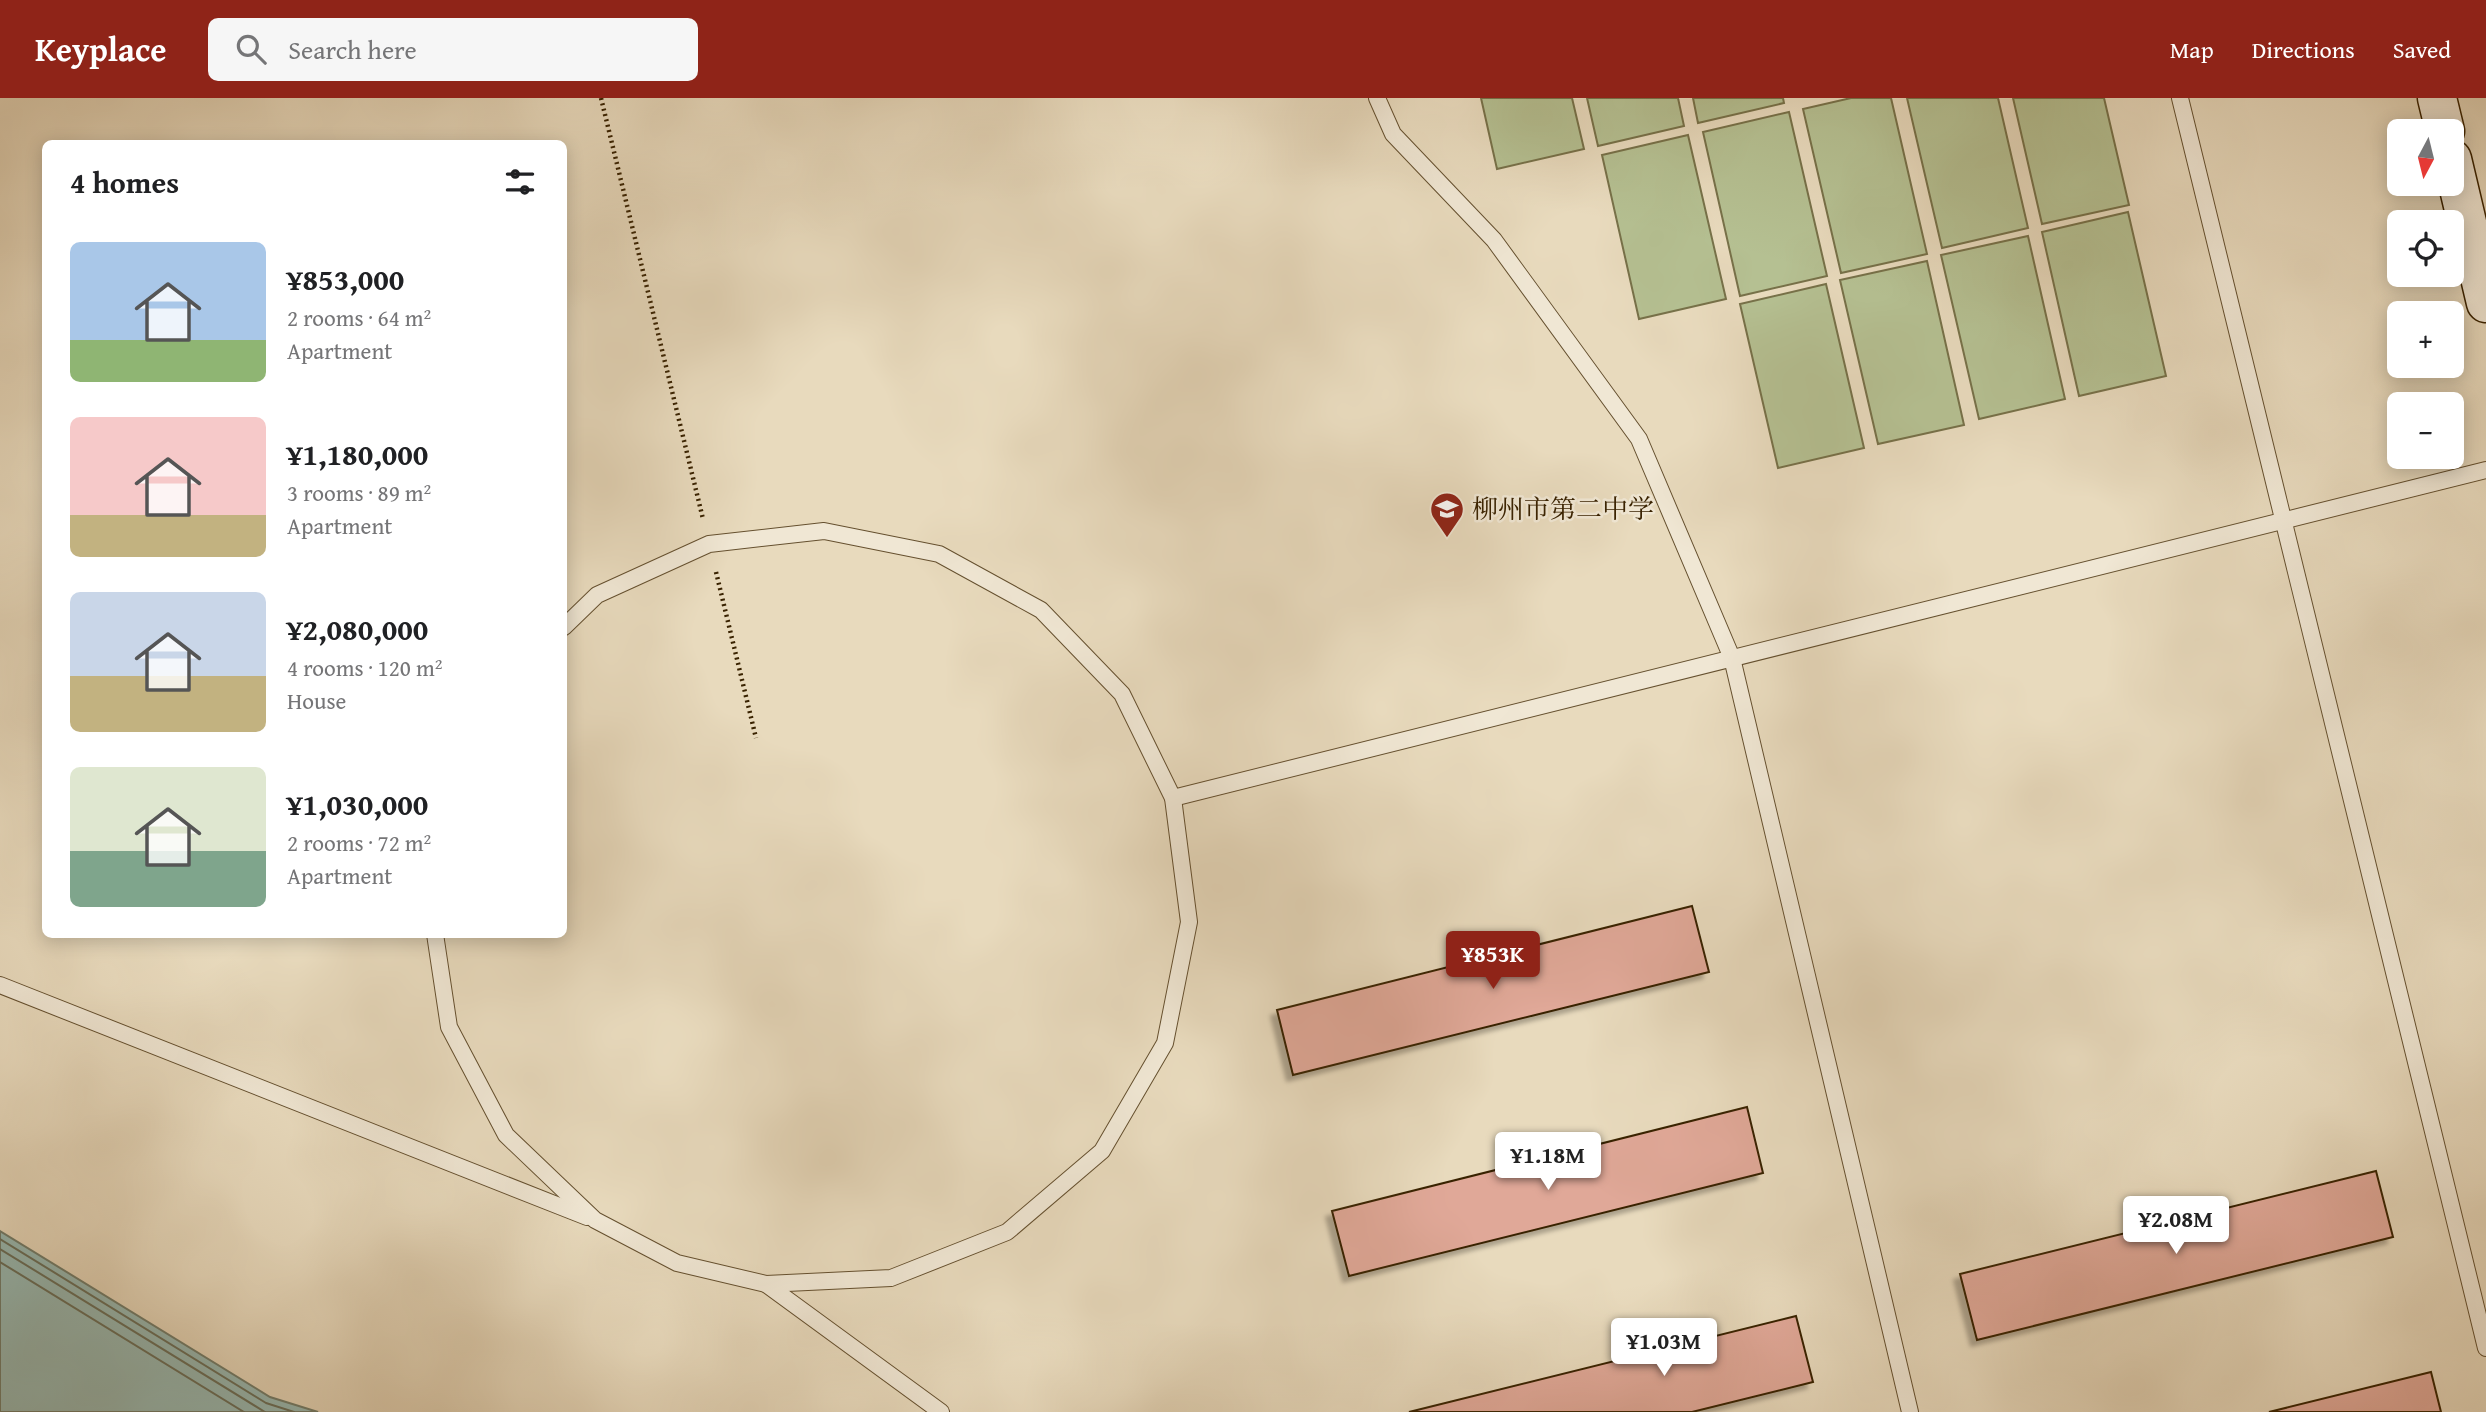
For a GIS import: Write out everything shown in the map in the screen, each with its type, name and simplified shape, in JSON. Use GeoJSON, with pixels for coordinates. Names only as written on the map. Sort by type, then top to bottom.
{"type":"FeatureCollection","features":[{"type":"Feature","properties":{"kind":"main road"},"geometry":{"type":"LineString","coordinates":[[2437,98],[2442,119]]}},
{"type":"Feature","properties":{"kind":"main road"},"geometry":{"type":"LineString","coordinates":[[2461,196],[2486,303]]}},
{"type":"Feature","properties":{"kind":"lane"},"geometry":{"type":"LineString","coordinates":[[1377,98],[1393,134],[1494,240],[1639,439],[1732,658],[1910,1412]]}},
{"type":"Feature","properties":{"kind":"lane"},"geometry":{"type":"LineString","coordinates":[[2180,98],[2486,1348]]}},
{"type":"Feature","properties":{"kind":"lane"},"geometry":{"type":"LineString","coordinates":[[1173,798],[2486,470]]}},
{"type":"Feature","properties":{"kind":"lane"},"geometry":{"type":"LineString","coordinates":[[0,985],[595,1220],[677,1262],[766,1284],[891,1278],[904,1273],[1007,1232],[1102,1151],[1165,1043],[1189,922],[1173,798],[1122,694],[1041,610],[939,554],[824,531],[709,544],[597,595],[567,624]]}},
{"type":"Feature","properties":{"kind":"lane"},"geometry":{"type":"LineString","coordinates":[[436,938],[449,1027],[506,1135],[595,1220]]}},
{"type":"Feature","properties":{"kind":"lane"},"geometry":{"type":"LineString","coordinates":[[766,1284],[941,1412]]}},
{"type":"Feature","properties":{"kind":"path"},"geometry":{"type":"LineString","coordinates":[[601,98],[756,738]]}},
{"type":"Feature","properties":{"kind":"green space"},"geometry":{"type":"Polygon","coordinates":[[[1481,98],[1572,98],[1584,149],[1497,169],[1481,98]]]}},
{"type":"Feature","properties":{"kind":"green space"},"geometry":{"type":"Polygon","coordinates":[[[1587,98],[1678,98],[1684,126],[1598,146],[1587,98]]]}},
{"type":"Feature","properties":{"kind":"green space"},"geometry":{"type":"Polygon","coordinates":[[[1693,98],[1783,98],[1784,103],[1698,123],[1693,98]]]}},
{"type":"Feature","properties":{"kind":"green space"},"geometry":{"type":"Polygon","coordinates":[[[1851,98],[1891,98],[1927,254],[1841,273],[1803,109],[1851,98]]]}},
{"type":"Feature","properties":{"kind":"green space"},"geometry":{"type":"Polygon","coordinates":[[[1907,98],[1998,98],[2028,228],[1942,248],[1907,98]]]}},
{"type":"Feature","properties":{"kind":"green space"},"geometry":{"type":"Polygon","coordinates":[[[2013,98],[2104,98],[2129,205],[2042,224],[2013,98]]]}},
{"type":"Feature","properties":{"kind":"green space"},"geometry":{"type":"Polygon","coordinates":[[[1789,112],[1827,276],[1740,296],[1703,132],[1789,112]]]}},
{"type":"Feature","properties":{"kind":"green space"},"geometry":{"type":"Polygon","coordinates":[[[1688,135],[1726,299],[1639,319],[1602,155],[1688,135]]]}},
{"type":"Feature","properties":{"kind":"green space"},"geometry":{"type":"Polygon","coordinates":[[[2128,212],[2166,376],[2079,396],[2042,232],[2128,212]]]}},
{"type":"Feature","properties":{"kind":"green space"},"geometry":{"type":"Polygon","coordinates":[[[2028,236],[2065,399],[1979,419],[1941,255],[2028,236]]]}},
{"type":"Feature","properties":{"kind":"green space"},"geometry":{"type":"Polygon","coordinates":[[[1927,261],[1964,425],[1878,444],[1840,280],[1927,261]]]}},
{"type":"Feature","properties":{"kind":"green space"},"geometry":{"type":"Polygon","coordinates":[[[1826,284],[1864,448],[1778,468],[1740,304],[1826,284]]]}},
{"type":"Feature","properties":{"kind":"water"},"geometry":{"type":"Polygon","coordinates":[[[0,1231],[270,1397],[318,1412],[0,1412],[0,1231]]]}},
{"type":"Feature","properties":{"kind":"building"},"geometry":{"type":"Polygon","coordinates":[[[1692,906],[1709,972],[1293,1075],[1277,1010],[1692,906]]]}},
{"type":"Feature","properties":{"kind":"building"},"geometry":{"type":"Polygon","coordinates":[[[1747,1107],[1763,1173],[1349,1276],[1332,1211],[1747,1107]]]}},
{"type":"Feature","properties":{"kind":"building"},"geometry":{"type":"Polygon","coordinates":[[[2376,1171],[2393,1237],[1977,1340],[1960,1274],[2376,1171]]]}},
{"type":"Feature","properties":{"kind":"building"},"geometry":{"type":"Polygon","coordinates":[[[1796,1316],[1813,1382],[1692,1412],[1409,1412],[1796,1316]]]}},
{"type":"Feature","properties":{"kind":"building"},"geometry":{"type":"Polygon","coordinates":[[[2431,1372],[2441,1412],[2269,1412],[2431,1372]]]}},
{"type":"Feature","properties":{"kind":"place","name":"柳州市第二中学"},"geometry":{"type":"Point","coordinates":[1447,539]}}]}
